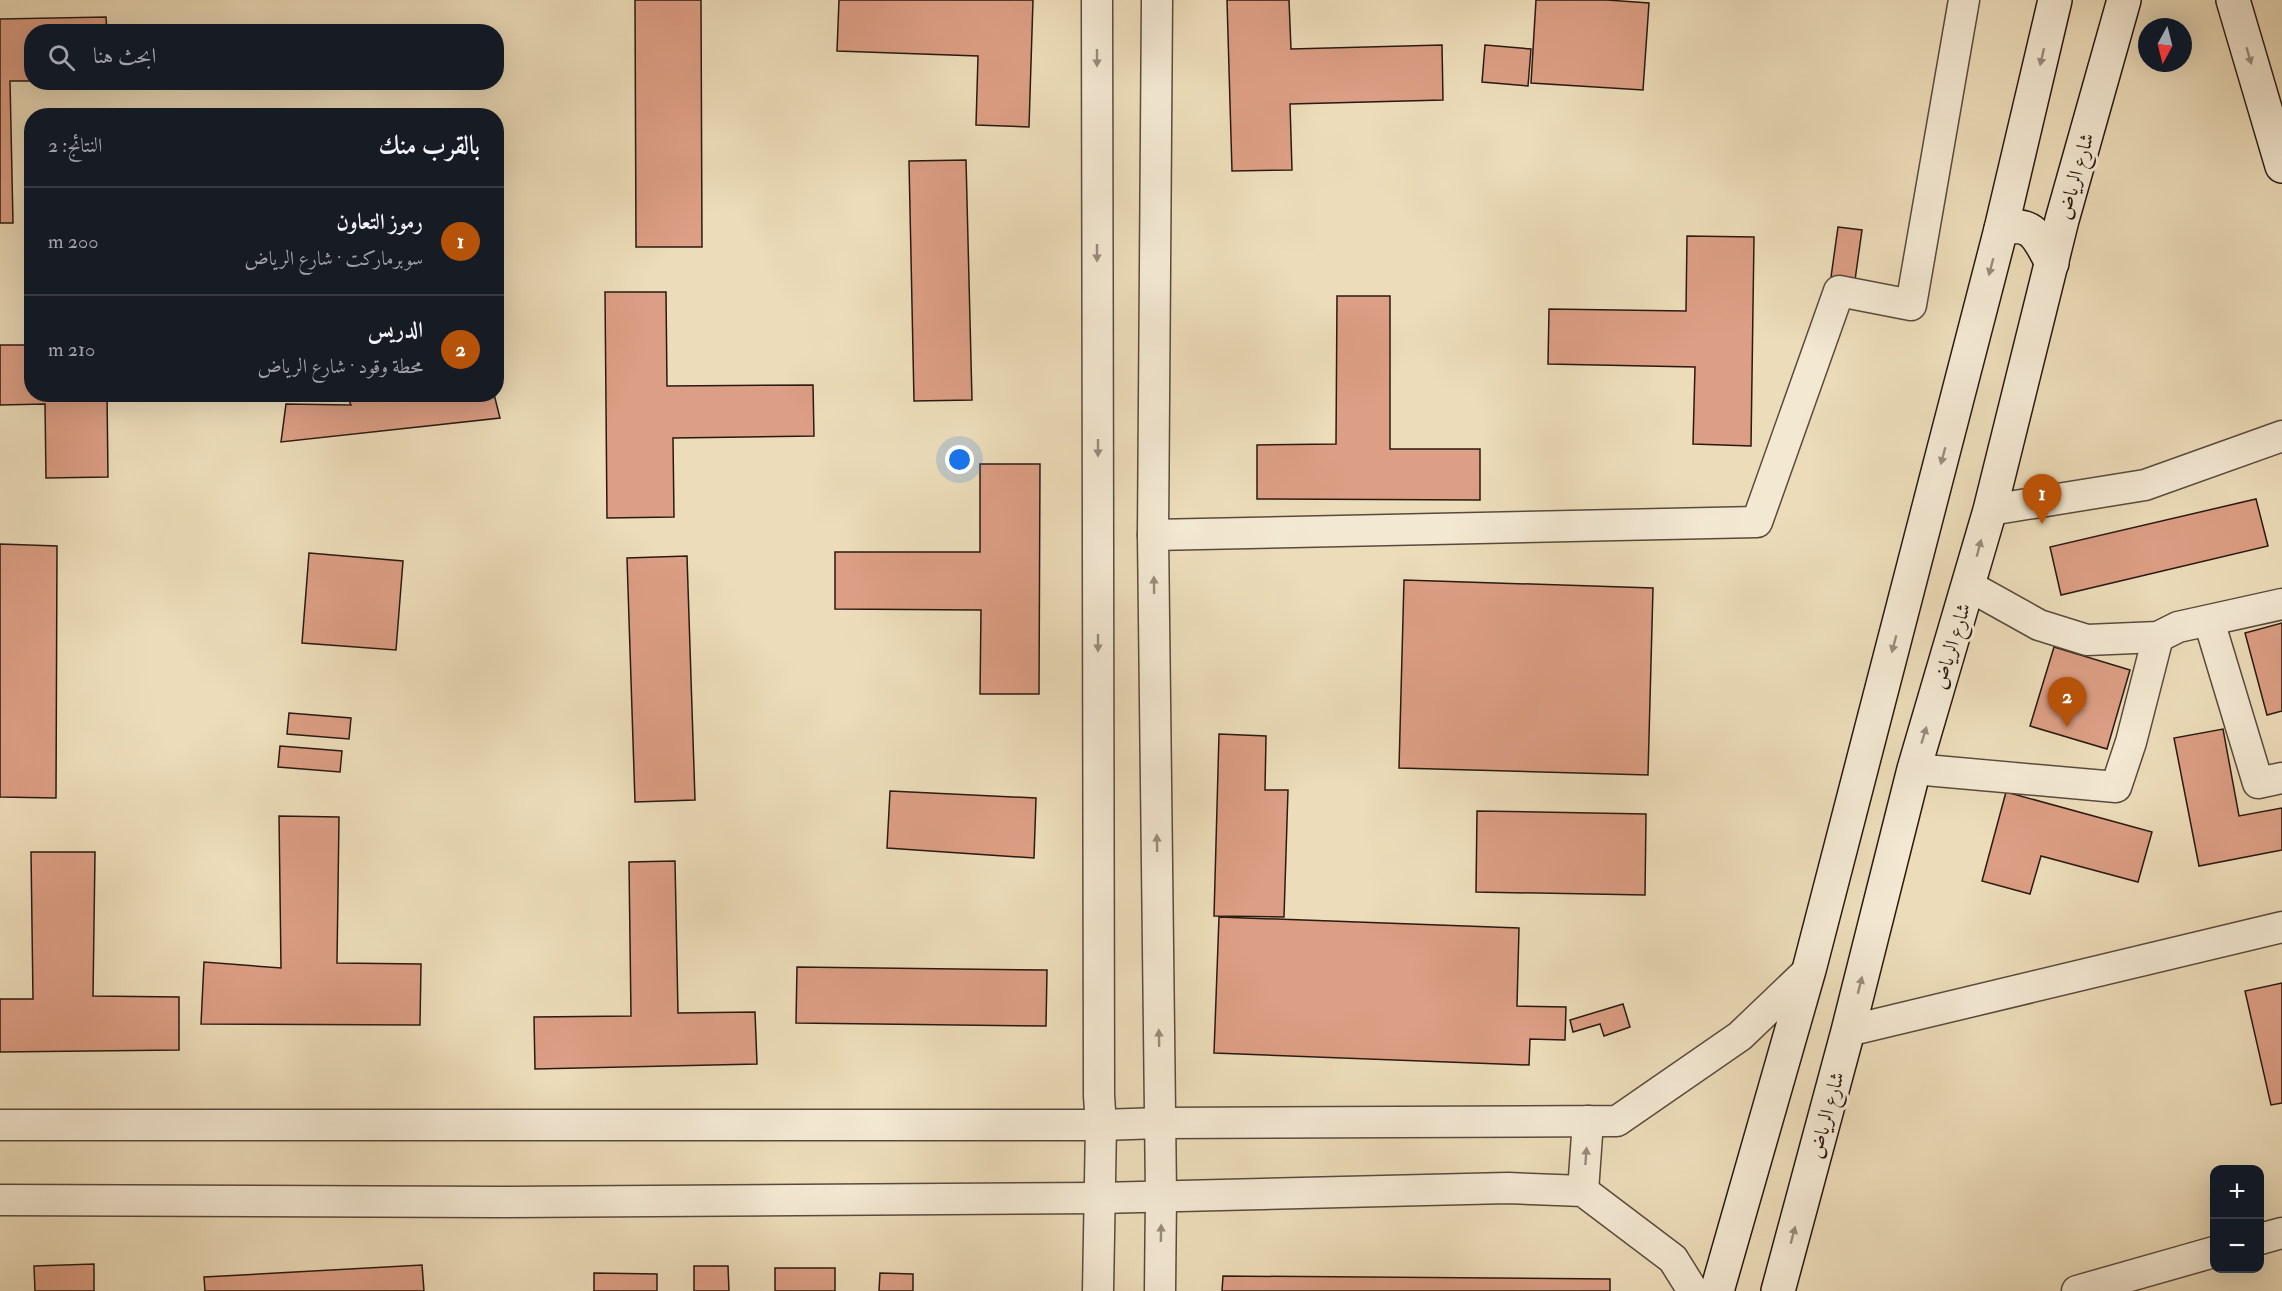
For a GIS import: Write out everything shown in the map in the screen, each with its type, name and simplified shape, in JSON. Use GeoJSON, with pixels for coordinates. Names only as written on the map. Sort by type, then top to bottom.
{"type":"FeatureCollection","features":[{"type":"Feature","properties":{"kind":"main road"},"geometry":{"type":"LineString","coordinates":[[1717,1291],[1809,970],[2001,229],[2055,0]]}},
{"type":"Feature","properties":{"kind":"main road","name":"شارع الرياض"},"geometry":{"type":"LineString","coordinates":[[1778,1291],[1848,1031],[1914,769],[1990,510],[2052,263],[2124,0]]}},
{"type":"Feature","properties":{"kind":"main road"},"geometry":{"type":"LineString","coordinates":[[2233,0],[2282,166]]}},
{"type":"Feature","properties":{"kind":"main road"},"geometry":{"type":"LineString","coordinates":[[2001,229],[2015,225],[2024,226],[2032,231],[2039,238],[2052,263]]}},
{"type":"Feature","properties":{"kind":"street"},"geometry":{"type":"LineString","coordinates":[[1096,0],[1099,1096],[1101,1125],[1098,1291]]}},
{"type":"Feature","properties":{"kind":"street"},"geometry":{"type":"LineString","coordinates":[[1157,0],[1153,536],[1161,1195],[1160,1291]]}},
{"type":"Feature","properties":{"kind":"street"},"geometry":{"type":"LineString","coordinates":[[1153,536],[1757,522],[1839,291],[1911,305],[1964,0]]}},
{"type":"Feature","properties":{"kind":"street"},"geometry":{"type":"LineString","coordinates":[[1990,510],[2145,484],[2282,436]]}},
{"type":"Feature","properties":{"kind":"street"},"geometry":{"type":"LineString","coordinates":[[1969,586],[2039,624],[2087,640],[2158,637],[2178,627],[2282,604]]}},
{"type":"Feature","properties":{"kind":"street"},"geometry":{"type":"LineString","coordinates":[[2209,621],[2258,783],[2282,777]]}},
{"type":"Feature","properties":{"kind":"street"},"geometry":{"type":"LineString","coordinates":[[1914,769],[2116,787],[2132,742],[2158,637]]}},
{"type":"Feature","properties":{"kind":"street"},"geometry":{"type":"LineString","coordinates":[[1848,1031],[2282,927]]}},
{"type":"Feature","properties":{"kind":"street"},"geometry":{"type":"LineString","coordinates":[[0,1125],[1101,1125],[1617,1121],[1740,1036],[1809,970]]}},
{"type":"Feature","properties":{"kind":"street"},"geometry":{"type":"LineString","coordinates":[[1583,1191],[1588,1121]]}},
{"type":"Feature","properties":{"kind":"street"},"geometry":{"type":"LineString","coordinates":[[0,1200],[508,1202],[1099,1198],[1508,1188],[1583,1191],[1673,1259],[1693,1291]]}},
{"type":"Feature","properties":{"kind":"street"},"geometry":{"type":"LineString","coordinates":[[2264,1238],[2282,1233]]}},
{"type":"Feature","properties":{"kind":"street"},"geometry":{"type":"LineString","coordinates":[[2084,1290],[2210,1253]]}},
{"type":"Feature","properties":{"kind":"building"},"geometry":{"type":"Polygon","coordinates":[[[635,0],[701,0],[702,247],[636,247],[635,0]]]}},
{"type":"Feature","properties":{"kind":"building"},"geometry":{"type":"Polygon","coordinates":[[[839,0],[1033,0],[1029,127],[976,125],[978,56],[837,51],[839,0]]]}},
{"type":"Feature","properties":{"kind":"building"},"geometry":{"type":"Polygon","coordinates":[[[1227,0],[1289,0],[1291,49],[1442,45],[1443,100],[1290,104],[1292,170],[1232,171],[1227,0]]]}},
{"type":"Feature","properties":{"kind":"building"},"geometry":{"type":"Polygon","coordinates":[[[1536,0],[1607,0],[1649,3],[1643,90],[1531,83],[1536,0]]]}},
{"type":"Feature","properties":{"kind":"building"},"geometry":{"type":"Polygon","coordinates":[[[106,17],[106,24],[24,24],[24,81],[10,81],[13,223],[0,223],[0,19],[106,17]]]}},
{"type":"Feature","properties":{"kind":"building"},"geometry":{"type":"Polygon","coordinates":[[[1485,45],[1531,49],[1528,86],[1482,82],[1485,45]]]}},
{"type":"Feature","properties":{"kind":"building"},"geometry":{"type":"Polygon","coordinates":[[[966,160],[972,400],[914,401],[909,161],[966,160]]]}},
{"type":"Feature","properties":{"kind":"building"},"geometry":{"type":"Polygon","coordinates":[[[1838,227],[1862,230],[1855,280],[1831,277],[1838,227]]]}},
{"type":"Feature","properties":{"kind":"building"},"geometry":{"type":"Polygon","coordinates":[[[1687,236],[1754,237],[1751,446],[1693,444],[1695,367],[1548,364],[1549,309],[1686,311],[1687,236]]]}},
{"type":"Feature","properties":{"kind":"building"},"geometry":{"type":"Polygon","coordinates":[[[605,292],[666,292],[667,386],[813,385],[814,436],[673,438],[674,517],[607,518],[605,292]]]}},
{"type":"Feature","properties":{"kind":"building"},"geometry":{"type":"Polygon","coordinates":[[[1337,296],[1390,296],[1390,449],[1480,449],[1480,500],[1257,499],[1257,445],[1336,444],[1337,296]]]}},
{"type":"Feature","properties":{"kind":"building"},"geometry":{"type":"Polygon","coordinates":[[[0,345],[24,345],[24,402],[107,402],[108,477],[46,478],[45,404],[0,405],[0,345]]]}},
{"type":"Feature","properties":{"kind":"building"},"geometry":{"type":"Polygon","coordinates":[[[350,402],[496,402],[500,418],[281,442],[286,404],[351,405],[350,402]]]}},
{"type":"Feature","properties":{"kind":"building"},"geometry":{"type":"Polygon","coordinates":[[[980,464],[1040,464],[1039,694],[980,694],[981,610],[835,609],[835,552],[980,552],[980,464]]]}},
{"type":"Feature","properties":{"kind":"building"},"geometry":{"type":"Polygon","coordinates":[[[2256,499],[2268,546],[2061,595],[2050,547],[2256,499]]]}},
{"type":"Feature","properties":{"kind":"building"},"geometry":{"type":"Polygon","coordinates":[[[0,544],[57,546],[56,798],[0,797],[0,544]]]}},
{"type":"Feature","properties":{"kind":"building"},"geometry":{"type":"Polygon","coordinates":[[[309,553],[403,561],[396,650],[302,643],[309,553]]]}},
{"type":"Feature","properties":{"kind":"building"},"geometry":{"type":"Polygon","coordinates":[[[687,556],[695,800],[635,802],[627,558],[687,556]]]}},
{"type":"Feature","properties":{"kind":"building"},"geometry":{"type":"Polygon","coordinates":[[[1404,580],[1653,588],[1648,775],[1399,768],[1404,580]]]}},
{"type":"Feature","properties":{"kind":"building"},"geometry":{"type":"Polygon","coordinates":[[[2282,623],[2282,711],[2267,715],[2245,633],[2282,623]]]}},
{"type":"Feature","properties":{"kind":"building"},"geometry":{"type":"Polygon","coordinates":[[[2054,647],[2130,670],[2107,749],[2030,726],[2054,647]]]}},
{"type":"Feature","properties":{"kind":"building"},"geometry":{"type":"Polygon","coordinates":[[[289,713],[351,718],[349,739],[287,734],[289,713]]]}},
{"type":"Feature","properties":{"kind":"building"},"geometry":{"type":"Polygon","coordinates":[[[2223,729],[2239,816],[2282,808],[2282,850],[2199,866],[2174,738],[2223,729]]]}},
{"type":"Feature","properties":{"kind":"building"},"geometry":{"type":"Polygon","coordinates":[[[1219,734],[1266,736],[1265,790],[1288,790],[1284,917],[1214,916],[1219,734]]]}},
{"type":"Feature","properties":{"kind":"building"},"geometry":{"type":"Polygon","coordinates":[[[280,746],[342,751],[340,772],[278,767],[280,746]]]}},
{"type":"Feature","properties":{"kind":"building"},"geometry":{"type":"Polygon","coordinates":[[[890,791],[1036,798],[1034,858],[887,848],[890,791]]]}},
{"type":"Feature","properties":{"kind":"building"},"geometry":{"type":"Polygon","coordinates":[[[2006,792],[2152,832],[2138,882],[2041,856],[2030,894],[1982,881],[2006,792]]]}},
{"type":"Feature","properties":{"kind":"building"},"geometry":{"type":"Polygon","coordinates":[[[1477,811],[1646,814],[1645,895],[1476,892],[1477,811]]]}},
{"type":"Feature","properties":{"kind":"building"},"geometry":{"type":"Polygon","coordinates":[[[279,816],[339,817],[337,963],[421,964],[420,1025],[201,1024],[204,962],[281,968],[279,816]]]}},
{"type":"Feature","properties":{"kind":"building"},"geometry":{"type":"Polygon","coordinates":[[[31,852],[95,852],[93,996],[179,997],[179,1050],[0,1052],[0,999],[33,999],[31,852]]]}},
{"type":"Feature","properties":{"kind":"building"},"geometry":{"type":"Polygon","coordinates":[[[675,861],[678,1013],[755,1012],[757,1064],[535,1069],[534,1017],[631,1016],[629,862],[675,861]]]}},
{"type":"Feature","properties":{"kind":"building"},"geometry":{"type":"Polygon","coordinates":[[[1219,917],[1519,928],[1517,1006],[1566,1007],[1565,1040],[1530,1039],[1529,1065],[1214,1053],[1219,917]]]}},
{"type":"Feature","properties":{"kind":"building"},"geometry":{"type":"Polygon","coordinates":[[[797,967],[1047,970],[1046,1026],[796,1023],[797,967]]]}},
{"type":"Feature","properties":{"kind":"building"},"geometry":{"type":"Polygon","coordinates":[[[2282,983],[2282,1103],[2271,1105],[2245,991],[2282,983]]]}},
{"type":"Feature","properties":{"kind":"building"},"geometry":{"type":"Polygon","coordinates":[[[1623,1004],[1630,1027],[1604,1036],[1600,1024],[1573,1032],[1570,1020],[1623,1004]]]}},
{"type":"Feature","properties":{"kind":"building"},"geometry":{"type":"Polygon","coordinates":[[[94,1264],[94,1291],[35,1291],[34,1266],[94,1264]]]}},
{"type":"Feature","properties":{"kind":"building"},"geometry":{"type":"Polygon","coordinates":[[[422,1265],[424,1291],[205,1291],[204,1277],[422,1265]]]}},
{"type":"Feature","properties":{"kind":"building"},"geometry":{"type":"Polygon","coordinates":[[[694,1266],[728,1266],[729,1291],[694,1291],[694,1266]]]}},
{"type":"Feature","properties":{"kind":"building"},"geometry":{"type":"Polygon","coordinates":[[[775,1268],[835,1268],[835,1291],[775,1291],[775,1268]]]}},
{"type":"Feature","properties":{"kind":"building"},"geometry":{"type":"Polygon","coordinates":[[[594,1273],[657,1274],[657,1291],[594,1291],[594,1273]]]}},
{"type":"Feature","properties":{"kind":"building"},"geometry":{"type":"Polygon","coordinates":[[[880,1273],[913,1274],[913,1291],[879,1291],[880,1273]]]}},
{"type":"Feature","properties":{"kind":"building"},"geometry":{"type":"Polygon","coordinates":[[[1223,1276],[1610,1279],[1610,1291],[1222,1291],[1223,1276]]]}},
{"type":"Feature","properties":{"kind":"place","name":"رموز التعاون"},"geometry":{"type":"Point","coordinates":[2042,524]}},
{"type":"Feature","properties":{"kind":"place","name":"الدريس"},"geometry":{"type":"Point","coordinates":[2067,727]}}]}
